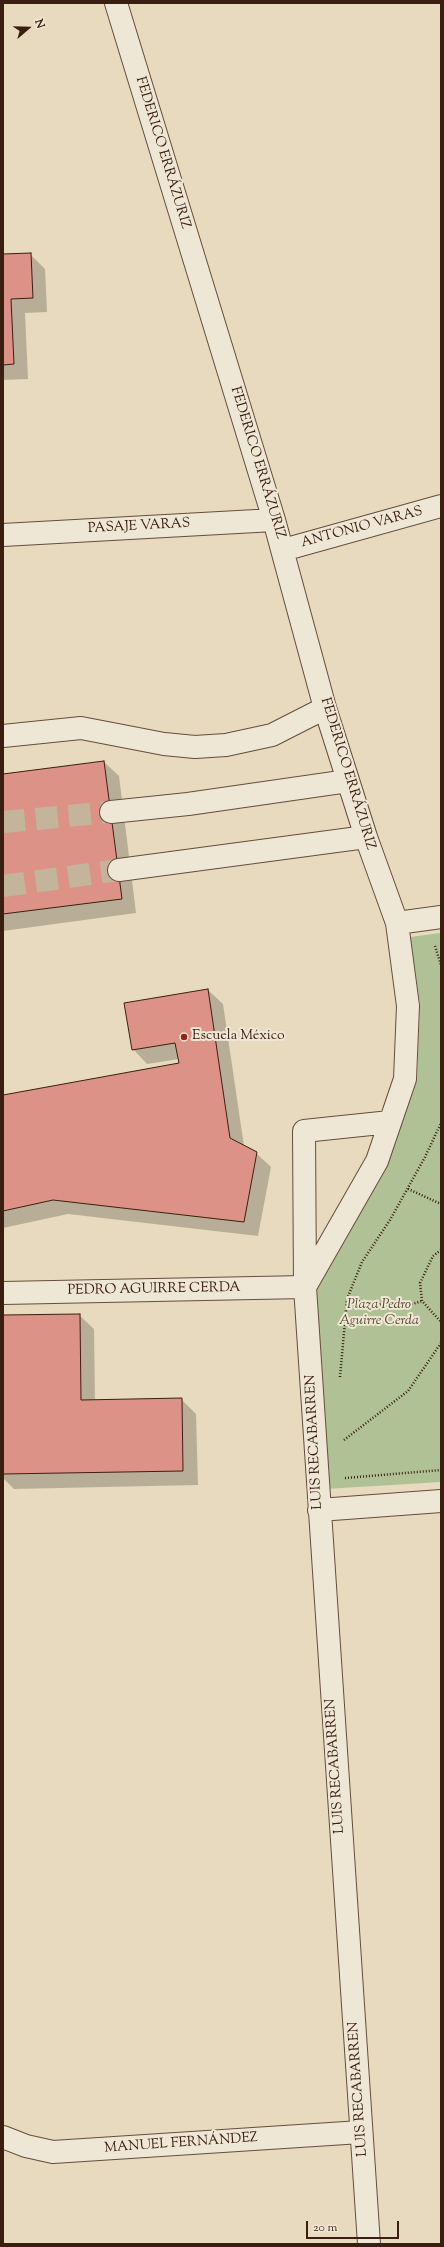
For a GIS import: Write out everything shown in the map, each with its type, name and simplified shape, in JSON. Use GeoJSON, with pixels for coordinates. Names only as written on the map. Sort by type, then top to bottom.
{"type":"FeatureCollection","features":[{"type":"Feature","properties":{"kind":"street","name":"FEDERICO ERRÁZURIZ"},"geometry":{"type":"LineString","coordinates":[[116,3],[283,550],[325,708],[366,837],[397,923],[408,1006],[405,1079],[377,1161],[305,1288]]}},
{"type":"Feature","properties":{"kind":"street","name":"ANTONIO VARAS"},"geometry":{"type":"LineString","coordinates":[[283,550],[441,506]]}},
{"type":"Feature","properties":{"kind":"street","name":"PASAJE VARAS"},"geometry":{"type":"LineString","coordinates":[[3,534],[274,520]]}},
{"type":"Feature","properties":{"kind":"street"},"geometry":{"type":"LineString","coordinates":[[3,736],[81,728],[164,744],[195,747],[226,745],[272,735],[325,708]]}},
{"type":"Feature","properties":{"kind":"street"},"geometry":{"type":"LineString","coordinates":[[111,812],[188,804],[348,781]]}},
{"type":"Feature","properties":{"kind":"street"},"geometry":{"type":"LineString","coordinates":[[119,870],[366,837]]}},
{"type":"Feature","properties":{"kind":"street"},"geometry":{"type":"LineString","coordinates":[[397,923],[441,917]]}},
{"type":"Feature","properties":{"kind":"street","name":"LUIS RECABARREN"},"geometry":{"type":"LineString","coordinates":[[369,2244],[305,1288],[304,1131],[390,1122]]}},
{"type":"Feature","properties":{"kind":"street","name":"PEDRO AGUIRRE CERDA"},"geometry":{"type":"LineString","coordinates":[[3,1293],[305,1288]]}},
{"type":"Feature","properties":{"kind":"street"},"geometry":{"type":"LineString","coordinates":[[319,1510],[441,1501]]}},
{"type":"Feature","properties":{"kind":"street","name":"MANUEL FERNÁNDEZ"},"geometry":{"type":"LineString","coordinates":[[3,2137],[26,2146],[53,2152],[362,2132]]}},
{"type":"Feature","properties":{"kind":"path"},"geometry":{"type":"LineString","coordinates":[[340,1384],[347,1299],[362,1262],[408,1189],[441,1124]]}},
{"type":"Feature","properties":{"kind":"path"},"geometry":{"type":"LineString","coordinates":[[408,1189],[441,1204]]}},
{"type":"Feature","properties":{"kind":"path"},"geometry":{"type":"LineString","coordinates":[[441,1250],[433,1256],[420,1283],[422,1301],[441,1322]]}},
{"type":"Feature","properties":{"kind":"path"},"geometry":{"type":"LineString","coordinates":[[347,1299],[400,1308],[422,1301]]}},
{"type":"Feature","properties":{"kind":"path"},"geometry":{"type":"LineString","coordinates":[[341,1435],[342,1442],[408,1392],[441,1343]]}},
{"type":"Feature","properties":{"kind":"path"},"geometry":{"type":"LineString","coordinates":[[343,1471],[343,1478],[441,1470]]}},
{"type":"Feature","properties":{"kind":"green space","name":"Plaza Pedro Aguirre Cerda"},"geometry":{"type":"Polygon","coordinates":[[[441,933],[441,1482],[325,1489],[315,1293],[387,1166],[417,1081],[420,1005],[410,937],[441,933]]]}},
{"type":"Feature","properties":{"kind":"building"},"geometry":{"type":"Polygon","coordinates":[[[31,253],[33,298],[11,299],[14,364],[3,365],[3,254],[31,253]]]}},
{"type":"Feature","properties":{"kind":"building"},"geometry":{"type":"Polygon","coordinates":[[[104,761],[122,899],[3,914],[3,774],[104,761]]]}},
{"type":"Feature","properties":{"kind":"building"},"geometry":{"type":"Polygon","coordinates":[[[208,989],[230,1138],[257,1152],[244,1222],[53,1200],[3,1211],[3,1095],[179,1063],[175,1043],[132,1050],[124,1003],[208,989]]]}},
{"type":"Feature","properties":{"kind":"building"},"geometry":{"type":"Polygon","coordinates":[[[80,1314],[81,1400],[182,1398],[183,1471],[3,1474],[3,1315],[80,1314]]]}},
{"type":"Feature","properties":{"kind":"tunnel"},"geometry":{"type":"LineString","coordinates":[[3,822],[111,812]]}},
{"type":"Feature","properties":{"kind":"tunnel"},"geometry":{"type":"LineString","coordinates":[[3,886],[119,870]]}},
{"type":"Feature","properties":{"kind":"place","name":"Escuela México"},"geometry":{"type":"Point","coordinates":[184,1037]}}]}
